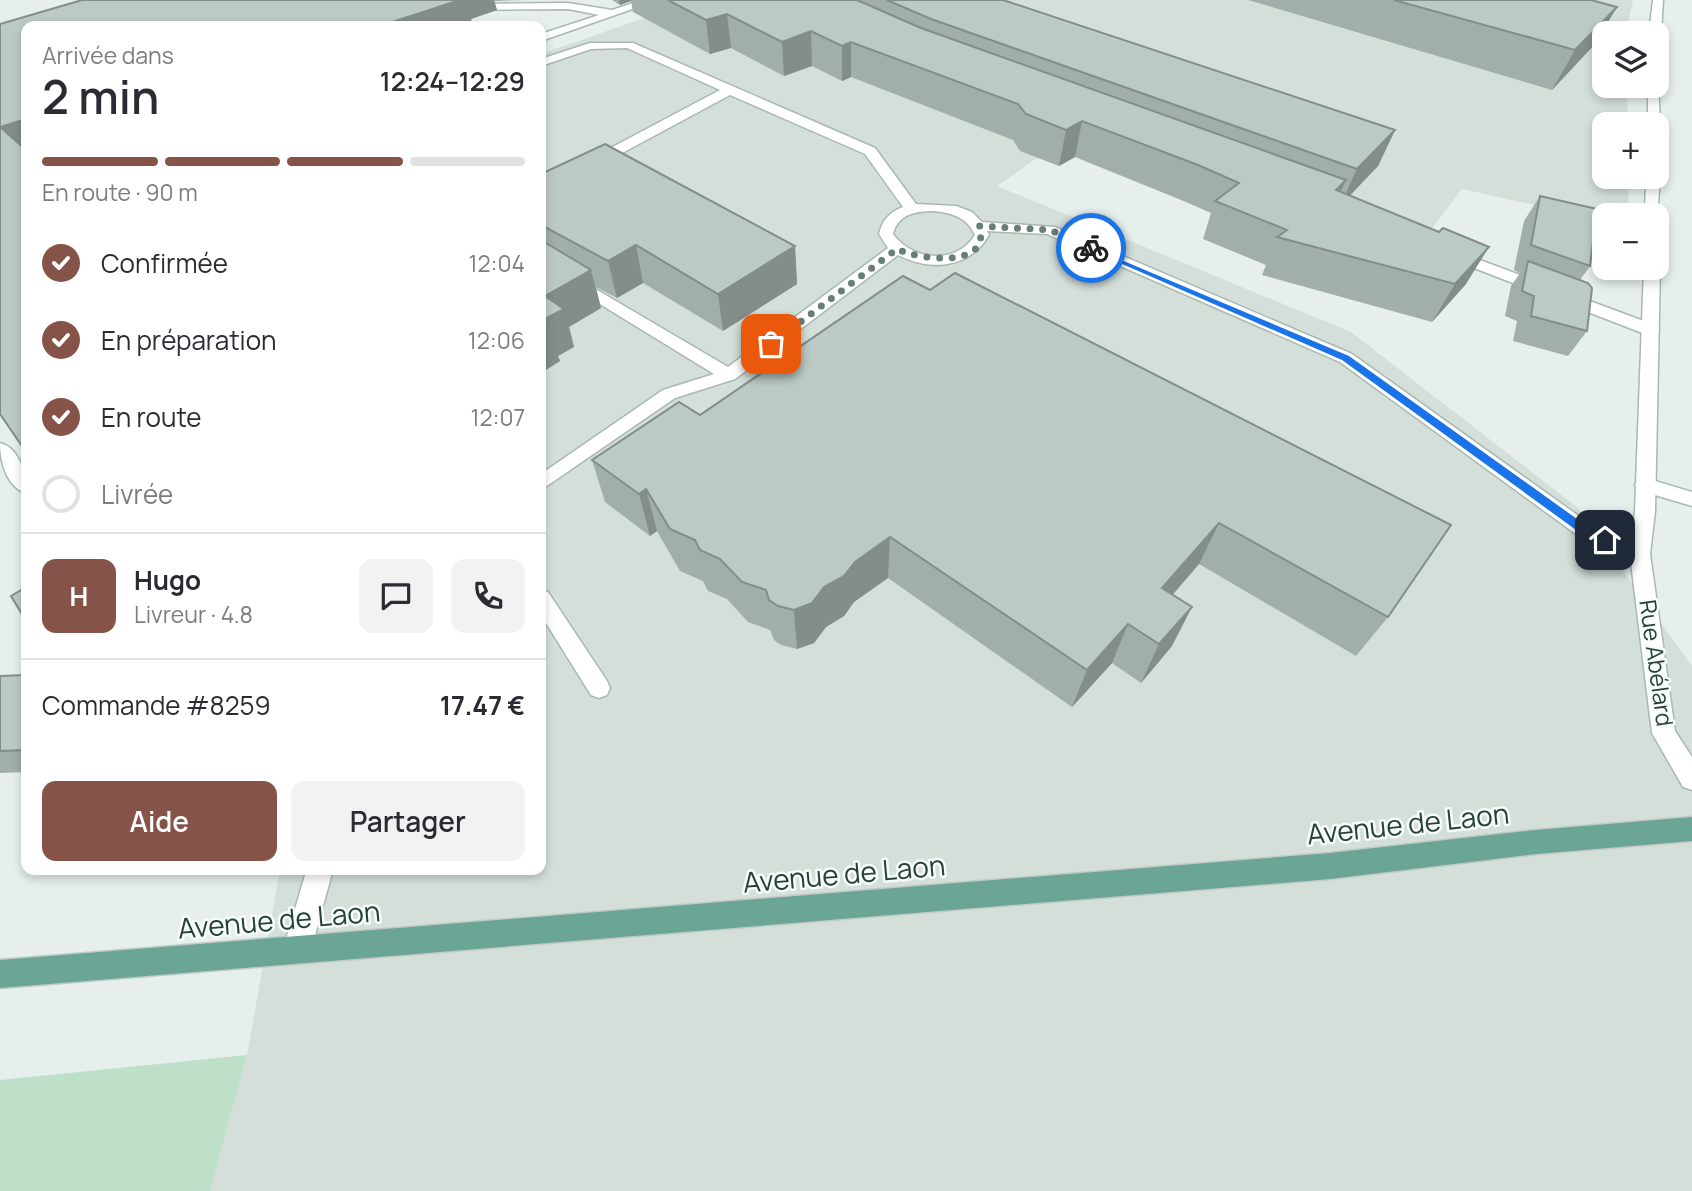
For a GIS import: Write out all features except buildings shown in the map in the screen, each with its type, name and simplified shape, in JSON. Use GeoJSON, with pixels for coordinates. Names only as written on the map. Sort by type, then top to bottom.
{"type":"FeatureCollection","features":[{"type":"Feature","properties":{"kind":"main road","name":"Avenue de Laon"},"geometry":{"type":"LineString","coordinates":[[0,974],[1316,867],[1536,842],[1692,828]]}},
{"type":"Feature","properties":{"kind":"street"},"geometry":{"type":"LineString","coordinates":[[546,36],[653,0]]}},
{"type":"Feature","properties":{"kind":"street"},"geometry":{"type":"LineString","coordinates":[[1656,21],[1658,0]]}},
{"type":"Feature","properties":{"kind":"street"},"geometry":{"type":"LineString","coordinates":[[452,7],[568,6],[614,14]]}},
{"type":"Feature","properties":{"kind":"street"},"geometry":{"type":"LineString","coordinates":[[546,61],[590,46],[629,45],[870,151],[912,209]]}},
{"type":"Feature","properties":{"kind":"street"},"geometry":{"type":"LineString","coordinates":[[576,172],[730,90]]}},
{"type":"Feature","properties":{"kind":"street"},"geometry":{"type":"LineString","coordinates":[[912,209],[951,209],[973,219],[979,226],[982,235],[979,244],[958,257],[926,259],[897,249],[889,242],[887,226],[892,219],[912,209]]}},
{"type":"Feature","properties":{"kind":"street"},"geometry":{"type":"LineString","coordinates":[[979,226],[1050,230],[1346,358],[1587,532],[1640,554]]}},
{"type":"Feature","properties":{"kind":"street"},"geometry":{"type":"LineString","coordinates":[[546,480],[669,394],[729,375],[897,249]]}},
{"type":"Feature","properties":{"kind":"street"},"geometry":{"type":"LineString","coordinates":[[1442,251],[1651,330]]}},
{"type":"Feature","properties":{"kind":"street"},"geometry":{"type":"LineString","coordinates":[[546,265],[729,375]]}},
{"type":"Feature","properties":{"kind":"street","name":"Rue Abélard"},"geometry":{"type":"LineString","coordinates":[[1652,280],[1640,554],[1664,733],[1692,779]]}},
{"type":"Feature","properties":{"kind":"street"},"geometry":{"type":"LineString","coordinates":[[0,449],[21,479]]}},
{"type":"Feature","properties":{"kind":"street"},"geometry":{"type":"LineString","coordinates":[[1645,485],[1692,499]]}},
{"type":"Feature","properties":{"kind":"street"},"geometry":{"type":"LineString","coordinates":[[546,606],[599,688]]}},
{"type":"Feature","properties":{"kind":"street"},"geometry":{"type":"LineString","coordinates":[[297,950],[318,875]]}},
{"type":"Feature","properties":{"kind":"shaded area"},"geometry":{"type":"Polygon","coordinates":[[[696,0],[1633,0],[1629,21],[1592,21],[1592,98],[1627,98],[1628,112],[1592,112],[1592,189],[1628,189],[1629,203],[1592,203],[1592,218],[1462,189],[1424,239],[1094,118],[997,186],[1351,332],[1577,507],[1692,666],[1692,1191],[210,1191],[247,1055],[279,875],[546,875],[546,52],[696,0]]]}},
{"type":"Feature","properties":{"kind":"green space"},"geometry":{"type":"Polygon","coordinates":[[[247,1055],[210,1191],[0,1191],[0,1080],[247,1055]]]}},
{"type":"Feature","properties":{"kind":"way so far"},"geometry":{"type":"LineString","coordinates":[[771,344],[897,249],[910,256],[926,259],[958,257],[979,244],[982,235],[979,226],[1050,230],[1091,248]]}},
{"type":"Feature","properties":{"kind":"route"},"geometry":{"type":"LineString","coordinates":[[1091,248],[1346,358],[1587,532],[1605,540]]}}]}
